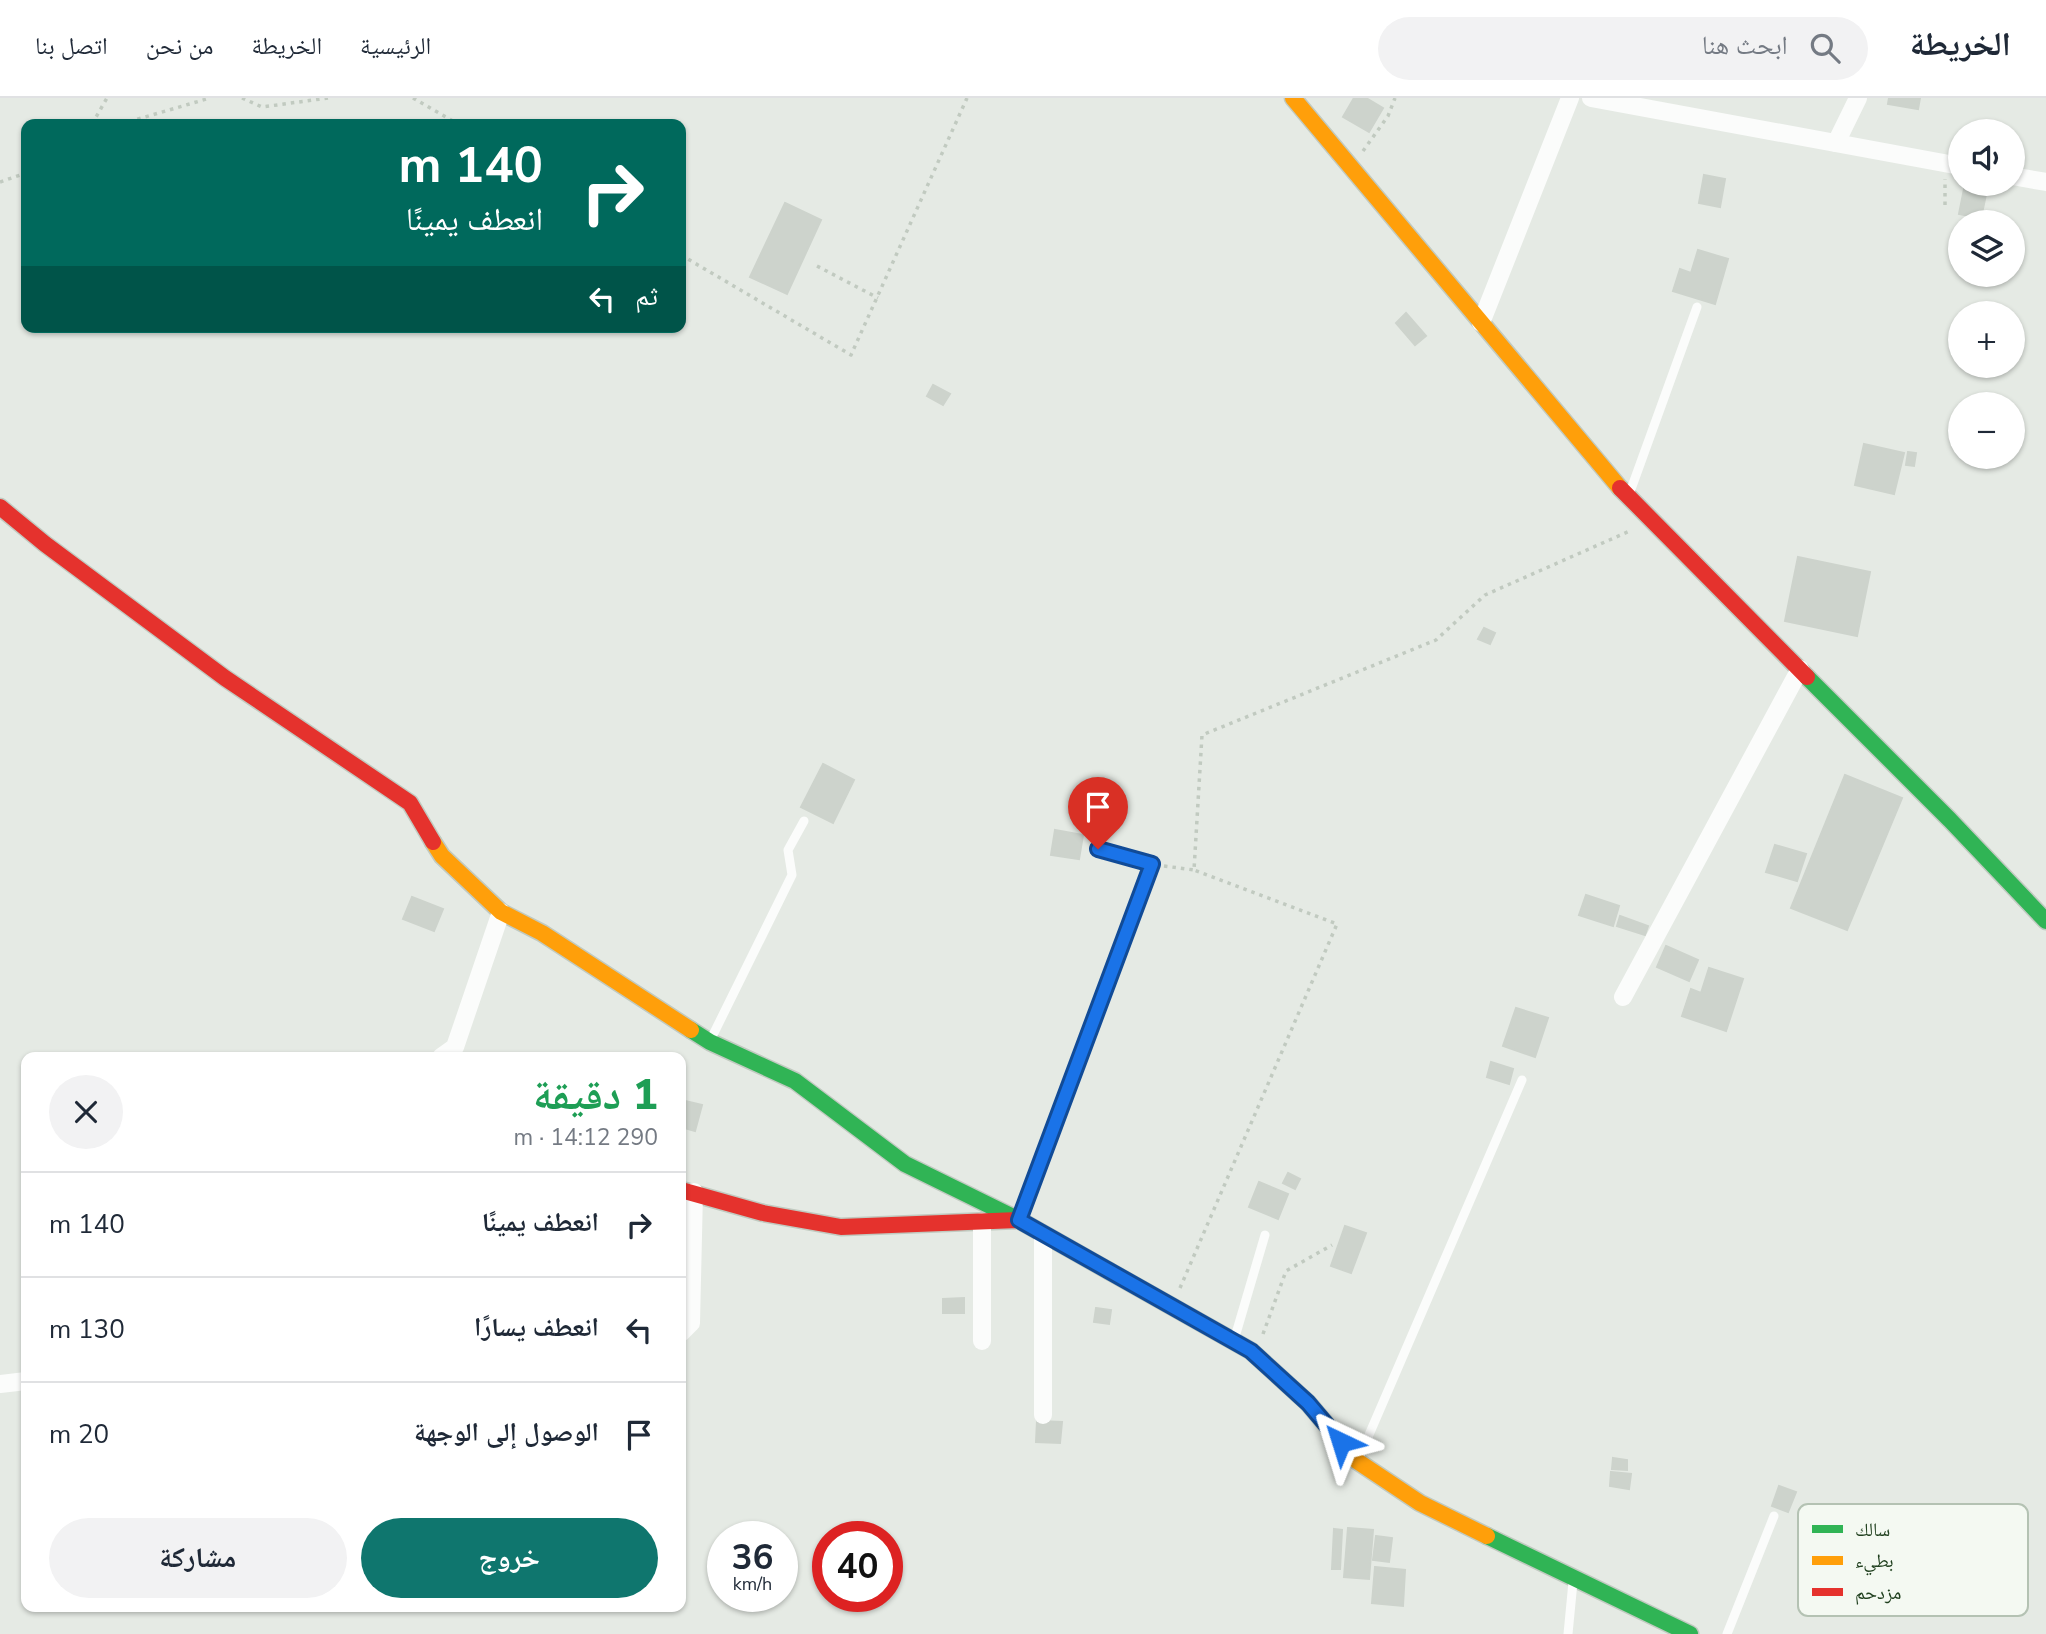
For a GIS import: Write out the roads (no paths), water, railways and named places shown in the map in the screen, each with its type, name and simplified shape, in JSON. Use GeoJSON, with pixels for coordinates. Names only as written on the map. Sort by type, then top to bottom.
{"type":"FeatureCollection","features":[{"type":"Feature","properties":{"kind":"street"},"geometry":{"type":"LineString","coordinates":[[1293,98],[1606,474],[1950,820],[2046,921]]}},
{"type":"Feature","properties":{"kind":"street"},"geometry":{"type":"LineString","coordinates":[[1481,323],[1570,98]]}},
{"type":"Feature","properties":{"kind":"street"},"geometry":{"type":"LineString","coordinates":[[1591,98],[1948,164]]}},
{"type":"Feature","properties":{"kind":"street"},"geometry":{"type":"LineString","coordinates":[[1836,144],[1858,98]]}},
{"type":"Feature","properties":{"kind":"street"},"geometry":{"type":"LineString","coordinates":[[2025,178],[2046,182]]}},
{"type":"Feature","properties":{"kind":"street"},"geometry":{"type":"LineString","coordinates":[[2,509],[225,678],[410,803],[442,856],[501,912],[542,933],[710,1042],[795,1081],[905,1164],[1019,1220],[1255,1354],[1308,1403],[1357,1461],[1420,1503],[1690,1634]]}},
{"type":"Feature","properties":{"kind":"street"},"geometry":{"type":"LineString","coordinates":[[1623,997],[1800,668]]}},
{"type":"Feature","properties":{"kind":"street"},"geometry":{"type":"LineString","coordinates":[[447,1052],[455,1046],[501,912]]}},
{"type":"Feature","properties":{"kind":"street"},"geometry":{"type":"LineString","coordinates":[[686,1328],[691,1323],[688,1191],[763,1213],[841,1227],[1019,1220]]}},
{"type":"Feature","properties":{"kind":"street"},"geometry":{"type":"LineString","coordinates":[[982,1222],[982,1341]]}},
{"type":"Feature","properties":{"kind":"street"},"geometry":{"type":"LineString","coordinates":[[1043,1234],[1043,1415]]}},
{"type":"Feature","properties":{"kind":"street"},"geometry":{"type":"LineString","coordinates":[[0,1384],[21,1382]]}},
{"type":"Feature","properties":{"kind":"lane"},"geometry":{"type":"LineString","coordinates":[[1629,496],[1698,306]]}},
{"type":"Feature","properties":{"kind":"lane"},"geometry":{"type":"LineString","coordinates":[[710,1042],[792,875],[788,850],[804,821]]}},
{"type":"Feature","properties":{"kind":"lane"},"geometry":{"type":"LineString","coordinates":[[1019,1220],[1152,864],[1098,849]]}},
{"type":"Feature","properties":{"kind":"lane"},"geometry":{"type":"LineString","coordinates":[[1357,1461],[1522,1080]]}},
{"type":"Feature","properties":{"kind":"lane"},"geometry":{"type":"LineString","coordinates":[[1234,1341],[1265,1235]]}},
{"type":"Feature","properties":{"kind":"lane"},"geometry":{"type":"LineString","coordinates":[[1727,1634],[1774,1516]]}},
{"type":"Feature","properties":{"kind":"lane"},"geometry":{"type":"LineString","coordinates":[[1568,1634],[1573,1577]]}}]}
